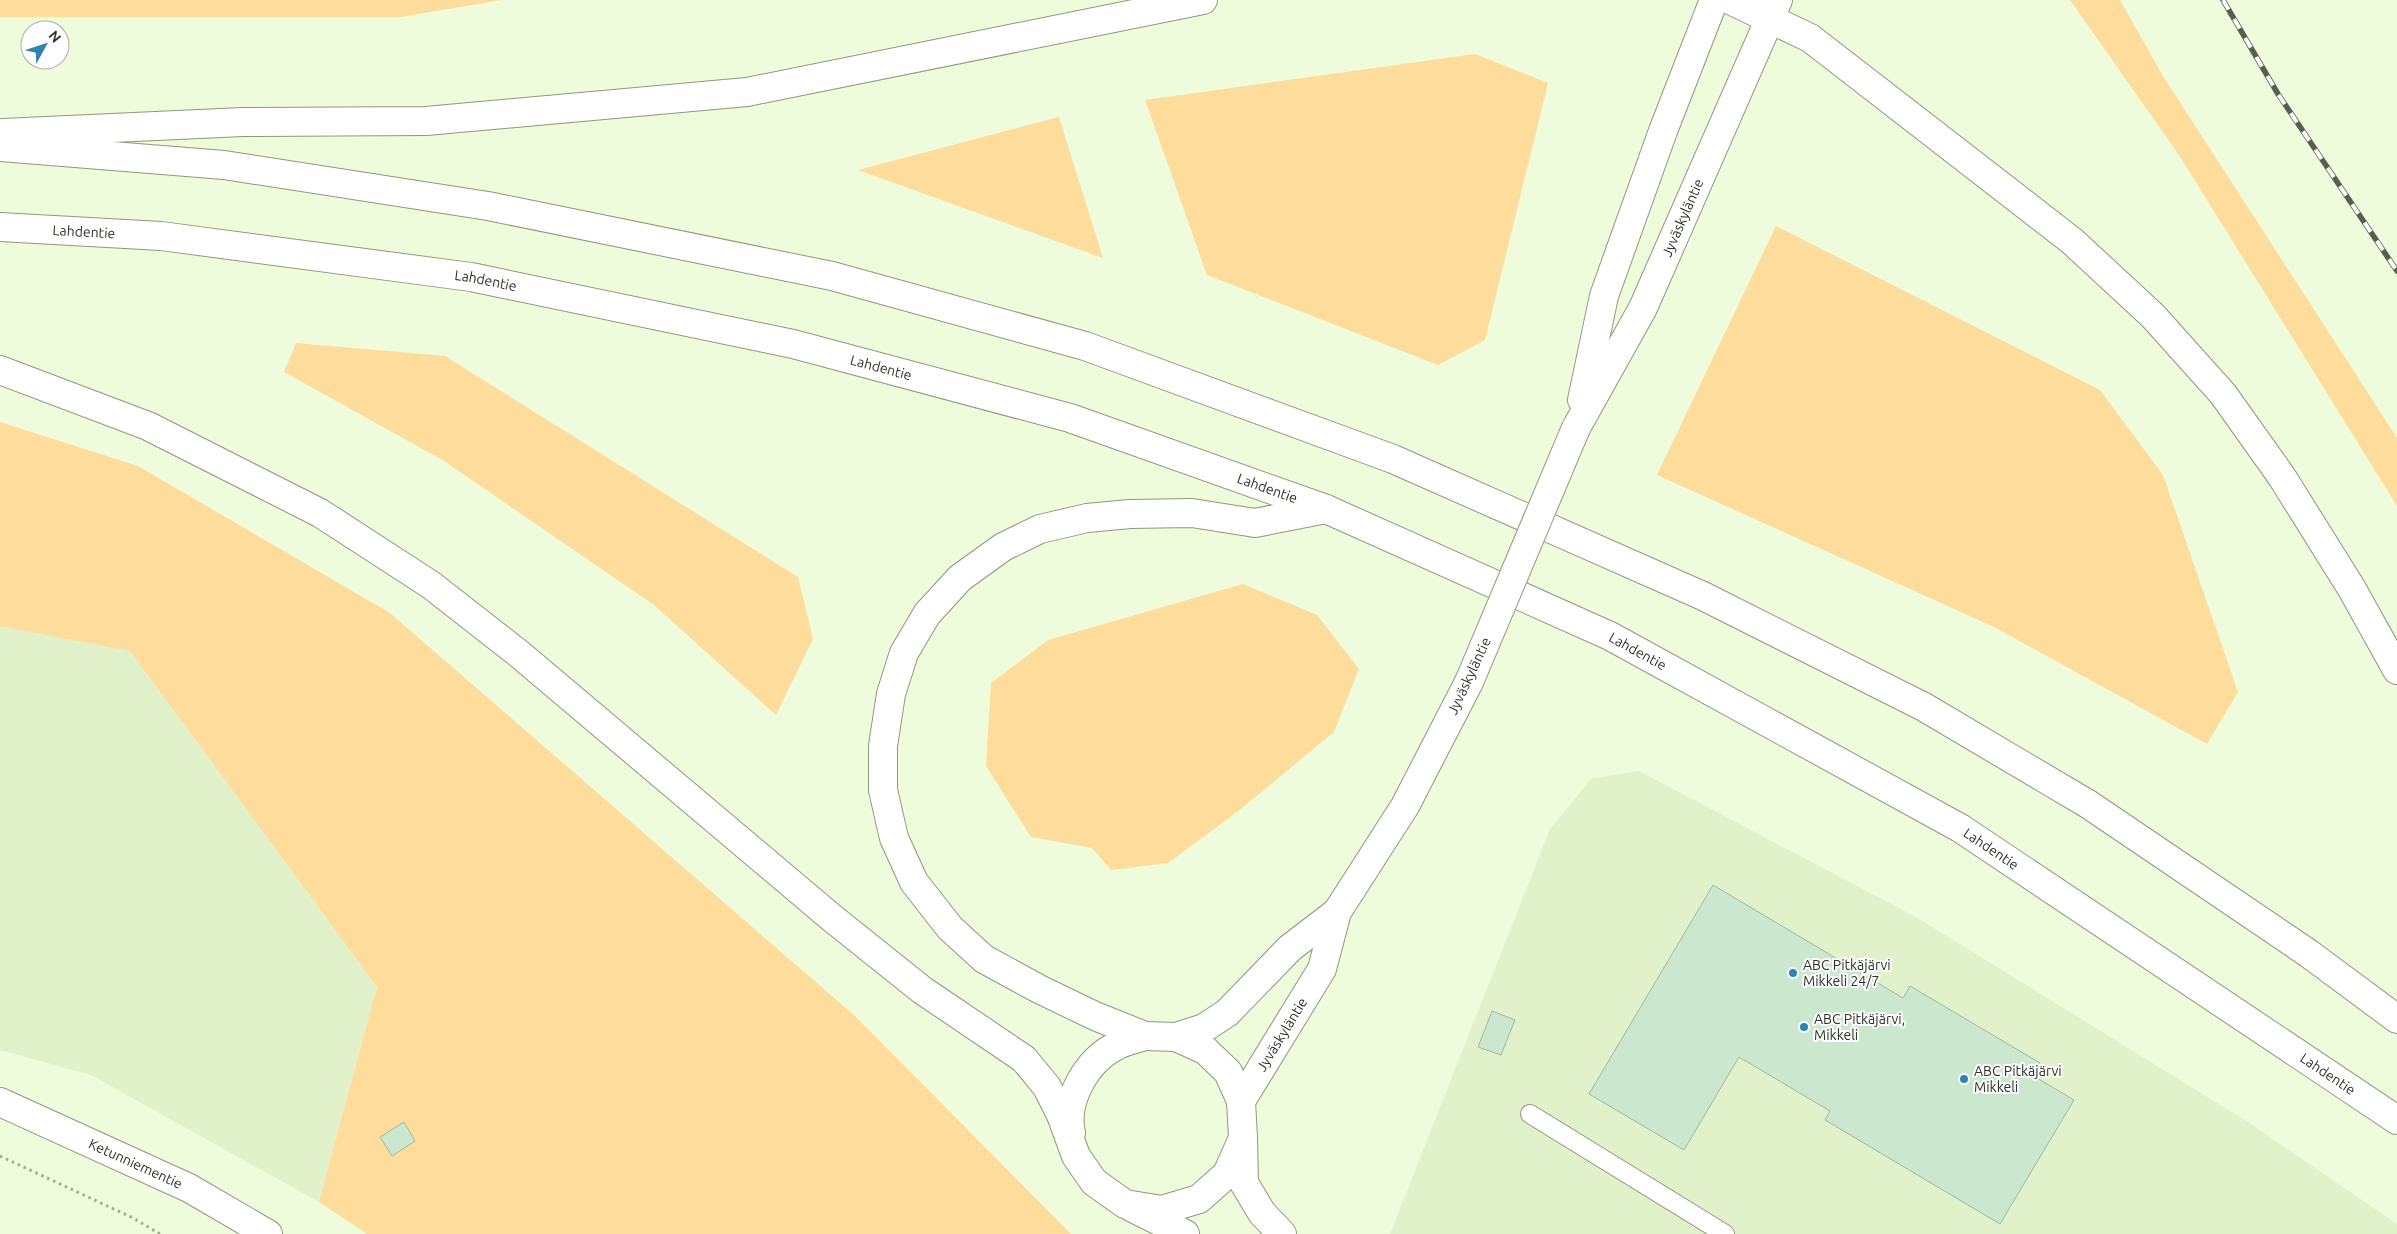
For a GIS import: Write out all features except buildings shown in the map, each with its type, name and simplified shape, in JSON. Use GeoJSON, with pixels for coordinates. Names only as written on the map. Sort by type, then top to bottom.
{"type":"FeatureCollection","features":[{"type":"Feature","properties":{"kind":"main road"},"geometry":{"type":"LineString","coordinates":[[0,133],[243,122],[426,121],[748,92],[1203,0]]}},
{"type":"Feature","properties":{"kind":"main road","name":"Jyväskyläntie"},"geometry":{"type":"LineString","coordinates":[[1576,428],[1604,296],[1663,131],[1714,0]]}},
{"type":"Feature","properties":{"kind":"main road"},"geometry":{"type":"LineString","coordinates":[[1730,0],[1775,10],[2072,241],[2153,316],[2223,394],[2282,477],[2352,589],[2397,670]]}},
{"type":"Feature","properties":{"kind":"main road","name":"Jyväskyläntie"},"geometry":{"type":"LineString","coordinates":[[1241,1100],[1322,969],[1337,912],[1405,806],[1469,682],[1576,428],[1643,308],[1775,10]]}},
{"type":"Feature","properties":{"kind":"main road"},"geometry":{"type":"LineString","coordinates":[[0,147],[224,165],[488,206],[832,276],[1095,350],[1393,460],[1703,596],[1924,707],[2088,804],[2308,953],[2397,1019]]}},
{"type":"Feature","properties":{"kind":"main road","name":"Lahdentie"},"geometry":{"type":"LineString","coordinates":[[0,227],[161,236],[471,277],[793,344],[1070,418],[1326,509],[1610,636],[1960,828],[2397,1120]]}},
{"type":"Feature","properties":{"kind":"main road"},"geometry":{"type":"LineString","coordinates":[[0,370],[148,426],[320,513],[431,585],[518,653],[840,924],[922,990],[1024,1059],[1047,1087],[1061,1115],[1076,1156],[1094,1182],[1125,1204],[1185,1234]]}},
{"type":"Feature","properties":{"kind":"main road"},"geometry":{"type":"LineString","coordinates":[[1282,1234],[1262,1214],[1244,1183],[1241,1100],[1228,1072],[1205,1050],[1176,1038],[1145,1036],[1087,1012],[984,959],[950,928],[914,882],[894,838],[884,790],[883,746],[891,694],[904,654],[927,614],[960,578],[1003,548],[1040,529],[1087,518],[1130,514],[1192,513],[1255,523],[1326,509]]}},
{"type":"Feature","properties":{"kind":"main road","name":"Jyväskyläntie"},"geometry":{"type":"LineString","coordinates":[[1176,1038],[1204,1028],[1227,1013],[1290,948],[1337,912]]}},
{"type":"Feature","properties":{"kind":"main road"},"geometry":{"type":"LineString","coordinates":[[1076,1156],[1069,1125],[1074,1093],[1090,1066],[1115,1046],[1145,1036]]}},
{"type":"Feature","properties":{"kind":"main road","name":"Ketunniementie"},"geometry":{"type":"LineString","coordinates":[[0,1102],[189,1188],[268,1234]]}},
{"type":"Feature","properties":{"kind":"main road"},"geometry":{"type":"LineString","coordinates":[[1125,1204],[1162,1210],[1199,1199],[1227,1174],[1243,1138]]}},
{"type":"Feature","properties":{"kind":"lane"},"geometry":{"type":"LineString","coordinates":[[1530,1114],[1725,1234]]}},
{"type":"Feature","properties":{"kind":"path"},"geometry":{"type":"LineString","coordinates":[[0,1156],[133,1218],[160,1234]]}},
{"type":"Feature","properties":{"kind":"shaded area"},"geometry":{"type":"Polygon","coordinates":[[[0,0],[501,0],[401,17],[0,17],[0,0]]]}},
{"type":"Feature","properties":{"kind":"shaded area"},"geometry":{"type":"Polygon","coordinates":[[[2070,0],[2120,0],[2163,76],[2397,438],[2397,506],[2179,155],[2070,0]]]}},
{"type":"Feature","properties":{"kind":"shaded area"},"geometry":{"type":"Polygon","coordinates":[[[1475,54],[1548,83],[1485,340],[1438,365],[1207,275],[1145,100],[1475,54]]]}},
{"type":"Feature","properties":{"kind":"shaded area"},"geometry":{"type":"Polygon","coordinates":[[[1059,117],[1103,258],[858,170],[1059,117]]]}},
{"type":"Feature","properties":{"kind":"shaded area"},"geometry":{"type":"Polygon","coordinates":[[[1776,226],[2100,390],[2163,475],[2238,692],[2207,744],[1992,626],[1657,475],[1776,226]]]}},
{"type":"Feature","properties":{"kind":"shaded area"},"geometry":{"type":"Polygon","coordinates":[[[296,343],[445,356],[798,577],[813,639],[776,715],[654,605],[444,461],[284,372],[296,343]]]}},
{"type":"Feature","properties":{"kind":"shaded area"},"geometry":{"type":"Polygon","coordinates":[[[0,422],[138,466],[390,613],[855,1016],[1071,1234],[367,1234],[319,1202],[377,987],[130,651],[0,626],[0,422]]]}},
{"type":"Feature","properties":{"kind":"shaded area"},"geometry":{"type":"Polygon","coordinates":[[[1243,584],[1317,615],[1359,669],[1334,732],[1237,812],[1168,863],[1111,870],[1092,848],[1031,837],[986,766],[991,683],[1048,640],[1243,584]]]}},
{"type":"Feature","properties":{"kind":"shaded area"},"geometry":{"type":"Polygon","coordinates":[[[0,621],[130,651],[377,987],[319,1202],[91,1075],[0,1050],[0,621]]]}},
{"type":"Feature","properties":{"kind":"shaded area"},"geometry":{"type":"Polygon","coordinates":[[[1639,771],[1916,917],[2248,1122],[2397,1224],[2397,1234],[1390,1234],[1550,829],[1591,779],[1639,771]]]}},
{"type":"Feature","properties":{"kind":"railway"},"geometry":{"type":"LineString","coordinates":[[2223,0],[2278,94],[2397,271]]}},
{"type":"Feature","properties":{"kind":"place","name":"ABC Pitkäjärvi Mikkeli 24/7"},"geometry":{"type":"Point","coordinates":[1793,973]}},
{"type":"Feature","properties":{"kind":"place","name":"ABC Pitkäjärvi, Mikkeli"},"geometry":{"type":"Point","coordinates":[1804,1027]}},
{"type":"Feature","properties":{"kind":"place","name":"ABC Pitkäjärvi Mikkeli"},"geometry":{"type":"Point","coordinates":[1964,1079]}}]}
